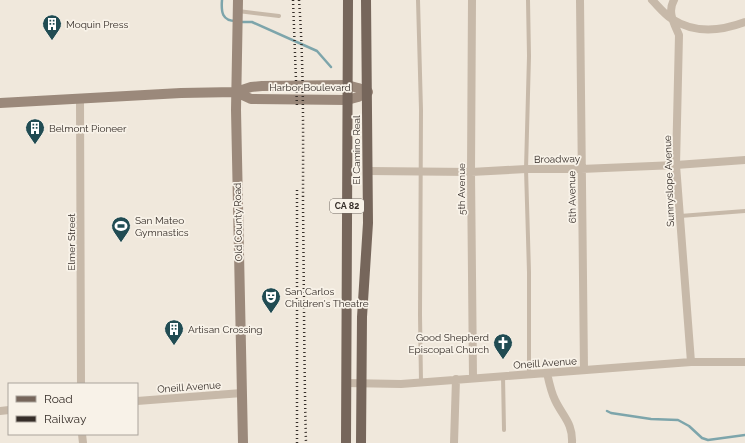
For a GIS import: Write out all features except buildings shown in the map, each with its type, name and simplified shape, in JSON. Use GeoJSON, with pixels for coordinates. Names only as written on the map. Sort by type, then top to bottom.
{"type":"FeatureCollection","features":[{"type":"Feature","properties":{"kind":"main road","name":"Old County Road"},"geometry":{"type":"LineString","coordinates":[[238,0],[236,92],[243,443]]}},
{"type":"Feature","properties":{"kind":"main road","name":"El Camino Real"},"geometry":{"type":"LineString","coordinates":[[346,443],[348,0]]}},
{"type":"Feature","properties":{"kind":"main road","name":"El Camino Real"},"geometry":{"type":"LineString","coordinates":[[361,443],[362,317],[368,233],[369,171],[366,0]]}},
{"type":"Feature","properties":{"kind":"main road","name":"Harbor Boulevard"},"geometry":{"type":"LineString","coordinates":[[0,103],[181,93],[236,92],[251,87],[347,85],[368,92]]}},
{"type":"Feature","properties":{"kind":"main road","name":"Harbor Boulevard"},"geometry":{"type":"LineString","coordinates":[[236,92],[251,99],[347,100],[368,92]]}},
{"type":"Feature","properties":{"kind":"street","name":"5th Avenue"},"geometry":{"type":"LineString","coordinates":[[472,0],[471,172],[473,378]]}},
{"type":"Feature","properties":{"kind":"street","name":"6th Avenue"},"geometry":{"type":"LineString","coordinates":[[580,0],[584,370]]}},
{"type":"Feature","properties":{"kind":"street"},"geometry":{"type":"LineString","coordinates":[[652,0],[672,19],[692,29],[706,30],[725,28],[745,22]]}},
{"type":"Feature","properties":{"kind":"street","name":"Sunnyslope Avenue"},"geometry":{"type":"LineString","coordinates":[[674,0],[671,6],[672,19],[679,35],[676,164],[691,362]]}},
{"type":"Feature","properties":{"kind":"street","name":"Elmer Street"},"geometry":{"type":"LineString","coordinates":[[80,99],[81,383]]}},
{"type":"Feature","properties":{"kind":"street","name":"Broadway"},"geometry":{"type":"LineString","coordinates":[[369,171],[471,172],[526,169],[581,169],[745,160]]}},
{"type":"Feature","properties":{"kind":"street","name":"Oneill Avenue"},"geometry":{"type":"LineString","coordinates":[[346,383],[400,384],[691,362],[745,362]]}},
{"type":"Feature","properties":{"kind":"street"},"geometry":{"type":"LineString","coordinates":[[547,373],[554,398],[569,422],[573,435],[572,443]]}},
{"type":"Feature","properties":{"kind":"street"},"geometry":{"type":"LineString","coordinates":[[454,443],[456,379]]}},
{"type":"Feature","properties":{"kind":"street","name":"Oneill Avenue"},"geometry":{"type":"LineString","coordinates":[[138,400],[242,393]]}},
{"type":"Feature","properties":{"kind":"lane"},"geometry":{"type":"LineString","coordinates":[[418,0],[421,171],[421,382]]}},
{"type":"Feature","properties":{"kind":"lane"},"geometry":{"type":"LineString","coordinates":[[528,0],[529,56],[526,169],[529,272],[529,374]]}},
{"type":"Feature","properties":{"kind":"lane"},"geometry":{"type":"LineString","coordinates":[[237,18],[279,16]]}},
{"type":"Feature","properties":{"kind":"lane"},"geometry":{"type":"LineString","coordinates":[[680,216],[745,211]]}},
{"type":"Feature","properties":{"kind":"lane"},"geometry":{"type":"LineString","coordinates":[[503,376],[504,430]]}},
{"type":"Feature","properties":{"kind":"waterway"},"geometry":{"type":"LineString","coordinates":[[222,0],[223,15],[231,21],[236,21]]}},
{"type":"Feature","properties":{"kind":"waterway"},"geometry":{"type":"LineString","coordinates":[[241,22],[252,22],[317,51],[331,67]]}},
{"type":"Feature","properties":{"kind":"waterway"},"geometry":{"type":"LineString","coordinates":[[607,411],[611,413],[651,419],[678,420],[689,426],[702,438],[708,440],[745,435]]}},
{"type":"Feature","properties":{"kind":"railway"},"geometry":{"type":"LineString","coordinates":[[293,0],[297,107]]}},
{"type":"Feature","properties":{"kind":"railway"},"geometry":{"type":"LineString","coordinates":[[299,0],[303,103],[304,354],[306,443]]}},
{"type":"Feature","properties":{"kind":"railway"},"geometry":{"type":"LineString","coordinates":[[297,187],[297,443]]}},
{"type":"Feature","properties":{"kind":"place","name":"Moquin Press"},"geometry":{"type":"Point","coordinates":[52,41]}},
{"type":"Feature","properties":{"kind":"place","name":"Belmont Pioneer"},"geometry":{"type":"Point","coordinates":[35,145]}},
{"type":"Feature","properties":{"kind":"place","name":"San Mateo Gymnastics"},"geometry":{"type":"Point","coordinates":[121,243]}},
{"type":"Feature","properties":{"kind":"place","name":"San Carlos Children's Theatre"},"geometry":{"type":"Point","coordinates":[271,314]}},
{"type":"Feature","properties":{"kind":"place","name":"Artisan Crossing"},"geometry":{"type":"Point","coordinates":[174,346]}},
{"type":"Feature","properties":{"kind":"place","name":"Good Shepherd Episcopal Church"},"geometry":{"type":"Point","coordinates":[503,360]}}]}
